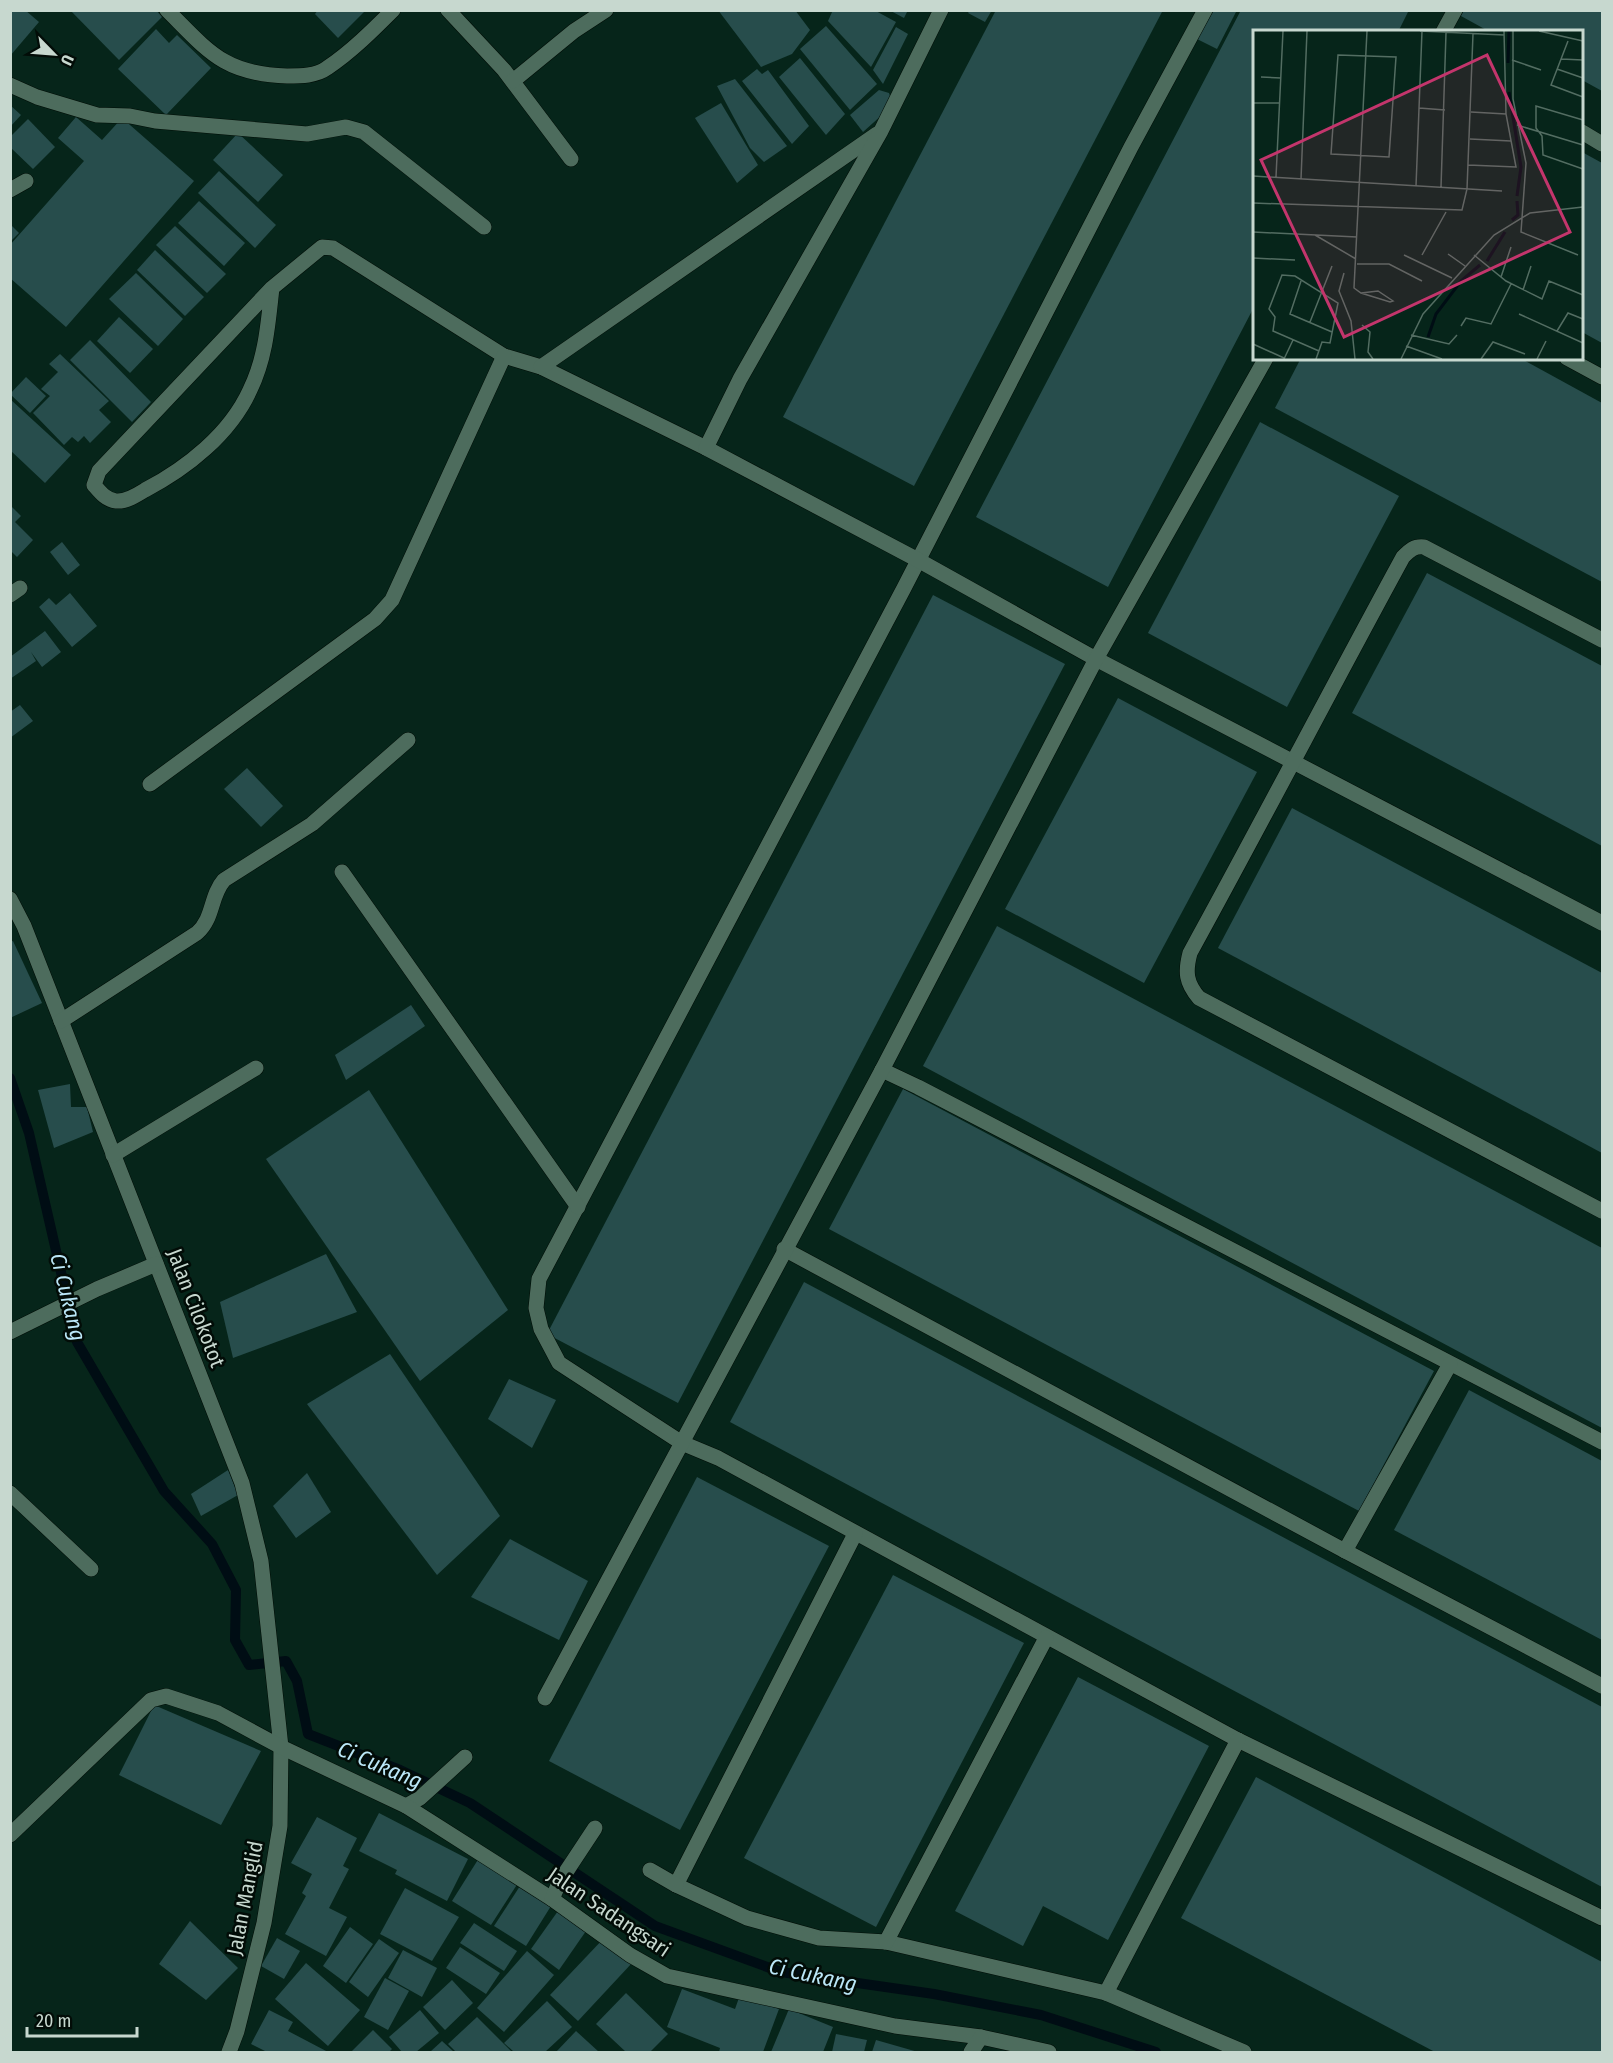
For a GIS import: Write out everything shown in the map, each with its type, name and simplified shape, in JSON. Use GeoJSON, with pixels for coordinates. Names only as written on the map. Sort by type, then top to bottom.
{"type":"FeatureCollection","features":[{"type":"Feature","properties":{"kind":"street"},"geometry":{"type":"LineString","coordinates":[[167,10],[202,46],[224,63],[248,72],[304,77],[326,69],[393,10]]}},
{"type":"Feature","properties":{"kind":"street"},"geometry":{"type":"LineString","coordinates":[[448,10],[513,81],[571,159]]}},
{"type":"Feature","properties":{"kind":"street"},"geometry":{"type":"LineString","coordinates":[[513,81],[574,31],[606,10]]}},
{"type":"Feature","properties":{"kind":"street"},"geometry":{"type":"LineString","coordinates":[[706,448],[740,379],[882,131],[941,10]]}},
{"type":"Feature","properties":{"kind":"street"},"geometry":{"type":"LineString","coordinates":[[1205,10],[1125,157],[918,560],[539,1279],[536,1308],[541,1329],[559,1363],[682,1443],[718,1458],[1046,1638],[1238,1740],[1602,1918]]}},
{"type":"Feature","properties":{"kind":"street"},"geometry":{"type":"LineString","coordinates":[[1444,30],[1455,10]]}},
{"type":"Feature","properties":{"kind":"street"},"geometry":{"type":"LineString","coordinates":[[10,86],[37,97],[97,115],[130,116],[155,121],[307,134],[346,127],[364,132],[484,227]]}},
{"type":"Feature","properties":{"kind":"street"},"geometry":{"type":"LineString","coordinates":[[541,367],[882,131]]}},
{"type":"Feature","properties":{"kind":"street"},"geometry":{"type":"LineString","coordinates":[[1583,133],[1602,144]]}},
{"type":"Feature","properties":{"kind":"street"},"geometry":{"type":"LineString","coordinates":[[10,190],[26,181]]}},
{"type":"Feature","properties":{"kind":"street"},"geometry":{"type":"LineString","coordinates":[[272,288],[265,353],[250,392],[228,422],[193,461],[165,480],[129,499],[115,501],[102,494],[94,485],[99,471],[272,288],[312,253],[322,247],[333,248],[504,356],[541,367],[706,448],[918,560],[1096,659],[1602,923]]}},
{"type":"Feature","properties":{"kind":"street"},"geometry":{"type":"LineString","coordinates":[[150,784],[375,619],[392,600],[504,356]]}},
{"type":"Feature","properties":{"kind":"street"},"geometry":{"type":"LineString","coordinates":[[545,1698],[882,1070],[1096,659],[1265,360]]}},
{"type":"Feature","properties":{"kind":"street"},"geometry":{"type":"LineString","coordinates":[[1571,360],[1602,377]]}},
{"type":"Feature","properties":{"kind":"street"},"geometry":{"type":"LineString","coordinates":[[1602,640],[1424,547],[1416,546],[1403,557],[1190,953],[1186,969],[1189,986],[1199,998],[1602,1211]]}},
{"type":"Feature","properties":{"kind":"street"},"geometry":{"type":"LineString","coordinates":[[61,1021],[197,933],[209,918],[219,885],[224,880],[312,824],[408,740]]}},
{"type":"Feature","properties":{"kind":"street"},"geometry":{"type":"LineString","coordinates":[[342,872],[578,1207]]}},
{"type":"Feature","properties":{"kind":"street","name":"Jalan Cilokotot"},"geometry":{"type":"LineString","coordinates":[[10,899],[61,1021],[242,1483],[261,1561],[281,1747]]}},
{"type":"Feature","properties":{"kind":"street"},"geometry":{"type":"LineString","coordinates":[[113,1155],[256,1068]]}},
{"type":"Feature","properties":{"kind":"street"},"geometry":{"type":"LineString","coordinates":[[882,1070],[1602,1442]]}},
{"type":"Feature","properties":{"kind":"street"},"geometry":{"type":"LineString","coordinates":[[784,1249],[1345,1551],[1602,1686]]}},
{"type":"Feature","properties":{"kind":"street"},"geometry":{"type":"LineString","coordinates":[[10,1332],[156,1264]]}},
{"type":"Feature","properties":{"kind":"street"},"geometry":{"type":"LineString","coordinates":[[1345,1551],[1450,1364]]}},
{"type":"Feature","properties":{"kind":"street"},"geometry":{"type":"LineString","coordinates":[[10,1493],[91,1569]]}},
{"type":"Feature","properties":{"kind":"street"},"geometry":{"type":"LineString","coordinates":[[676,1885],[855,1534]]}},
{"type":"Feature","properties":{"kind":"street"},"geometry":{"type":"LineString","coordinates":[[886,1942],[1046,1638]]}},
{"type":"Feature","properties":{"kind":"street","name":"Jalan Sadangsari"},"geometry":{"type":"LineString","coordinates":[[10,1835],[151,1700],[166,1696],[218,1713],[281,1747],[406,1806],[552,1899],[630,1955],[667,1976],[894,2026],[981,2037],[1048,2052]]}},
{"type":"Feature","properties":{"kind":"street"},"geometry":{"type":"LineString","coordinates":[[1106,1993],[1238,1740]]}},
{"type":"Feature","properties":{"kind":"street","name":"Jalan Manglid"},"geometry":{"type":"LineString","coordinates":[[229,2052],[237,2031],[264,1923],[280,1826],[281,1747]]}},
{"type":"Feature","properties":{"kind":"street"},"geometry":{"type":"LineString","coordinates":[[406,1806],[446,1777],[465,1757]]}},
{"type":"Feature","properties":{"kind":"street"},"geometry":{"type":"LineString","coordinates":[[552,1899],[560,1881],[595,1828]]}},
{"type":"Feature","properties":{"kind":"street"},"geometry":{"type":"LineString","coordinates":[[650,1870],[676,1885],[747,1918],[819,1938],[886,1942],[1106,1993],[1244,2052]]}},
{"type":"Feature","properties":{"kind":"street"},"geometry":{"type":"LineString","coordinates":[[971,2052],[981,2037]]}},
{"type":"Feature","properties":{"kind":"building"},"geometry":{"type":"Polygon","coordinates":[[[10,10],[25,10],[39,22],[10,56],[10,10]]]}},
{"type":"Feature","properties":{"kind":"building"},"geometry":{"type":"Polygon","coordinates":[[[70,10],[156,10],[162,17],[119,60],[70,10]]]}},
{"type":"Feature","properties":{"kind":"building"},"geometry":{"type":"Polygon","coordinates":[[[318,10],[366,10],[338,38],[315,14],[318,10]]]}},
{"type":"Feature","properties":{"kind":"building"},"geometry":{"type":"Polygon","coordinates":[[[718,10],[795,10],[810,30],[792,54],[761,67],[718,10]]]}},
{"type":"Feature","properties":{"kind":"building"},"geometry":{"type":"Polygon","coordinates":[[[833,10],[874,10],[896,22],[871,67],[828,21],[833,10]]]}},
{"type":"Feature","properties":{"kind":"building"},"geometry":{"type":"Polygon","coordinates":[[[889,10],[908,10],[904,18],[889,10]]]}},
{"type":"Feature","properties":{"kind":"building"},"geometry":{"type":"Polygon","coordinates":[[[970,10],[992,10],[985,22],[968,13],[970,10]]]}},
{"type":"Feature","properties":{"kind":"building"},"geometry":{"type":"Polygon","coordinates":[[[996,10],[1163,10],[914,486],[783,417],[996,10]]]}},
{"type":"Feature","properties":{"kind":"building"},"geometry":{"type":"Polygon","coordinates":[[[1214,10],[1237,10],[1217,49],[1197,39],[1214,10]]]}},
{"type":"Feature","properties":{"kind":"building"},"geometry":{"type":"Polygon","coordinates":[[[1241,10],[1409,10],[1399,30],[1253,30],[1253,309],[1108,587],[976,517],[1241,10]]]}},
{"type":"Feature","properties":{"kind":"building"},"geometry":{"type":"Polygon","coordinates":[[[1464,10],[1602,10],[1602,91],[1583,81],[1583,30],[1486,30],[1461,16],[1464,10]]]}},
{"type":"Feature","properties":{"kind":"building"},"geometry":{"type":"Polygon","coordinates":[[[826,26],[877,84],[850,110],[800,49],[826,26]]]}},
{"type":"Feature","properties":{"kind":"building"},"geometry":{"type":"Polygon","coordinates":[[[896,27],[908,34],[883,84],[873,70],[896,27]]]}},
{"type":"Feature","properties":{"kind":"building"},"geometry":{"type":"Polygon","coordinates":[[[156,29],[169,43],[177,35],[211,68],[166,115],[118,69],[156,29]]]}},
{"type":"Feature","properties":{"kind":"building"},"geometry":{"type":"Polygon","coordinates":[[[800,58],[845,114],[826,135],[779,77],[800,58]]]}},
{"type":"Feature","properties":{"kind":"building"},"geometry":{"type":"Polygon","coordinates":[[[757,69],[762,74],[768,70],[809,126],[792,144],[742,81],[757,69]]]}},
{"type":"Feature","properties":{"kind":"building"},"geometry":{"type":"Polygon","coordinates":[[[735,79],[787,146],[764,162],[750,148],[717,86],[735,79]]]}},
{"type":"Feature","properties":{"kind":"building"},"geometry":{"type":"Polygon","coordinates":[[[879,90],[889,93],[893,105],[863,132],[850,115],[879,90]]]}},
{"type":"Feature","properties":{"kind":"building"},"geometry":{"type":"Polygon","coordinates":[[[721,103],[758,165],[737,183],[695,118],[721,103]]]}},
{"type":"Feature","properties":{"kind":"building"},"geometry":{"type":"Polygon","coordinates":[[[10,105],[21,115],[10,127],[10,105]]]}},
{"type":"Feature","properties":{"kind":"building"},"geometry":{"type":"Polygon","coordinates":[[[76,117],[102,140],[122,118],[194,181],[66,327],[10,278],[10,245],[84,161],[58,138],[76,117]]]}},
{"type":"Feature","properties":{"kind":"building"},"geometry":{"type":"Polygon","coordinates":[[[28,119],[55,147],[33,169],[10,147],[10,137],[28,119]]]}},
{"type":"Feature","properties":{"kind":"building"},"geometry":{"type":"Polygon","coordinates":[[[238,133],[283,175],[258,202],[213,160],[238,133]]]}},
{"type":"Feature","properties":{"kind":"building"},"geometry":{"type":"Polygon","coordinates":[[[1583,153],[1602,163],[1602,343],[1583,333],[1583,153]]]}},
{"type":"Feature","properties":{"kind":"building"},"geometry":{"type":"Polygon","coordinates":[[[219,171],[276,225],[255,248],[198,193],[219,171]]]}},
{"type":"Feature","properties":{"kind":"building"},"geometry":{"type":"Polygon","coordinates":[[[199,201],[245,243],[224,266],[178,223],[199,201]]]}},
{"type":"Feature","properties":{"kind":"building"},"geometry":{"type":"Polygon","coordinates":[[[10,224],[19,233],[10,242],[10,224]]]}},
{"type":"Feature","properties":{"kind":"building"},"geometry":{"type":"Polygon","coordinates":[[[175,226],[226,274],[207,293],[156,245],[175,226]]]}},
{"type":"Feature","properties":{"kind":"building"},"geometry":{"type":"Polygon","coordinates":[[[155,250],[204,297],[185,316],[137,270],[155,250]]]}},
{"type":"Feature","properties":{"kind":"building"},"geometry":{"type":"Polygon","coordinates":[[[136,273],[183,319],[158,346],[109,299],[136,273]]]}},
{"type":"Feature","properties":{"kind":"building"},"geometry":{"type":"Polygon","coordinates":[[[119,317],[153,349],[130,373],[97,341],[119,317]]]}},
{"type":"Feature","properties":{"kind":"building"},"geometry":{"type":"Polygon","coordinates":[[[90,340],[151,402],[132,422],[70,360],[90,340]]]}},
{"type":"Feature","properties":{"kind":"building"},"geometry":{"type":"Polygon","coordinates":[[[60,354],[109,401],[99,410],[111,422],[90,443],[84,436],[78,442],[72,437],[64,445],[33,413],[50,396],[41,389],[58,372],[49,364],[60,354]]]}},
{"type":"Feature","properties":{"kind":"building"},"geometry":{"type":"Polygon","coordinates":[[[1300,360],[1524,360],[1602,403],[1602,582],[1275,408],[1300,360]]]}},
{"type":"Feature","properties":{"kind":"building"},"geometry":{"type":"Polygon","coordinates":[[[26,377],[46,396],[30,413],[10,394],[26,377]]]}},
{"type":"Feature","properties":{"kind":"building"},"geometry":{"type":"Polygon","coordinates":[[[10,399],[71,455],[45,483],[10,450],[10,399]]]}},
{"type":"Feature","properties":{"kind":"building"},"geometry":{"type":"Polygon","coordinates":[[[1260,422],[1399,496],[1287,707],[1148,633],[1260,422]]]}},
{"type":"Feature","properties":{"kind":"building"},"geometry":{"type":"Polygon","coordinates":[[[10,505],[21,516],[15,522],[33,540],[17,557],[10,550],[10,505]]]}},
{"type":"Feature","properties":{"kind":"building"},"geometry":{"type":"Polygon","coordinates":[[[62,542],[80,565],[68,575],[50,552],[62,542]]]}},
{"type":"Feature","properties":{"kind":"building"},"geometry":{"type":"Polygon","coordinates":[[[1427,573],[1602,666],[1602,846],[1352,713],[1427,573]]]}},
{"type":"Feature","properties":{"kind":"building"},"geometry":{"type":"Polygon","coordinates":[[[70,593],[97,626],[72,647],[39,607],[49,598],[56,605],[70,593]]]}},
{"type":"Feature","properties":{"kind":"building"},"geometry":{"type":"Polygon","coordinates":[[[933,595],[1065,664],[678,1403],[547,1334],[933,595]]]}},
{"type":"Feature","properties":{"kind":"building"},"geometry":{"type":"Polygon","coordinates":[[[45,631],[61,652],[42,667],[31,652],[36,661],[10,679],[10,657],[45,631]]]}},
{"type":"Feature","properties":{"kind":"building"},"geometry":{"type":"Polygon","coordinates":[[[1118,698],[1257,772],[1144,983],[1005,909],[1118,698]]]}},
{"type":"Feature","properties":{"kind":"building"},"geometry":{"type":"Polygon","coordinates":[[[20,705],[33,721],[10,738],[10,712],[20,705]]]}},
{"type":"Feature","properties":{"kind":"building"},"geometry":{"type":"Polygon","coordinates":[[[247,768],[283,806],[261,827],[224,789],[247,768]]]}},
{"type":"Feature","properties":{"kind":"building"},"geometry":{"type":"Polygon","coordinates":[[[1292,808],[1602,973],[1602,1153],[1218,948],[1292,808]]]}},
{"type":"Feature","properties":{"kind":"building"},"geometry":{"type":"Polygon","coordinates":[[[997,926],[1602,1248],[1602,1428],[923,1066],[997,926]]]}},
{"type":"Feature","properties":{"kind":"building"},"geometry":{"type":"Polygon","coordinates":[[[13,941],[42,1003],[10,1018],[10,942],[13,941]]]}},
{"type":"Feature","properties":{"kind":"building"},"geometry":{"type":"Polygon","coordinates":[[[411,1005],[425,1026],[346,1080],[335,1055],[411,1005]]]}},
{"type":"Feature","properties":{"kind":"building"},"geometry":{"type":"Polygon","coordinates":[[[70,1084],[71,1107],[87,1107],[93,1132],[54,1148],[38,1090],[70,1084]]]}},
{"type":"Feature","properties":{"kind":"building"},"geometry":{"type":"Polygon","coordinates":[[[903,1089],[1434,1371],[1359,1511],[829,1229],[903,1089]]]}},
{"type":"Feature","properties":{"kind":"building"},"geometry":{"type":"Polygon","coordinates":[[[369,1090],[508,1310],[420,1381],[266,1159],[369,1090]]]}},
{"type":"Feature","properties":{"kind":"building"},"geometry":{"type":"Polygon","coordinates":[[[326,1254],[357,1312],[233,1358],[220,1302],[326,1254]]]}},
{"type":"Feature","properties":{"kind":"building"},"geometry":{"type":"Polygon","coordinates":[[[804,1282],[1602,1707],[1602,1887],[730,1422],[804,1282]]]}},
{"type":"Feature","properties":{"kind":"building"},"geometry":{"type":"Polygon","coordinates":[[[390,1354],[500,1516],[437,1575],[307,1404],[390,1354]]]}},
{"type":"Feature","properties":{"kind":"building"},"geometry":{"type":"Polygon","coordinates":[[[509,1379],[556,1400],[532,1448],[488,1419],[509,1379]]]}},
{"type":"Feature","properties":{"kind":"building"},"geometry":{"type":"Polygon","coordinates":[[[1469,1390],[1602,1461],[1602,1640],[1394,1530],[1469,1390]]]}},
{"type":"Feature","properties":{"kind":"building"},"geometry":{"type":"Polygon","coordinates":[[[228,1470],[238,1495],[201,1516],[191,1494],[228,1470]]]}},
{"type":"Feature","properties":{"kind":"building"},"geometry":{"type":"Polygon","coordinates":[[[307,1473],[331,1512],[296,1538],[273,1506],[307,1473]]]}},
{"type":"Feature","properties":{"kind":"building"},"geometry":{"type":"Polygon","coordinates":[[[697,1477],[829,1546],[680,1830],[549,1761],[697,1477]]]}},
{"type":"Feature","properties":{"kind":"building"},"geometry":{"type":"Polygon","coordinates":[[[510,1539],[588,1581],[559,1640],[471,1597],[510,1539]]]}},
{"type":"Feature","properties":{"kind":"building"},"geometry":{"type":"Polygon","coordinates":[[[893,1575],[1024,1643],[876,1927],[744,1858],[893,1575]]]}},
{"type":"Feature","properties":{"kind":"building"},"geometry":{"type":"Polygon","coordinates":[[[1078,1677],[1209,1746],[1108,1940],[1043,1906],[1023,1946],[955,1911],[1078,1677]]]}},
{"type":"Feature","properties":{"kind":"building"},"geometry":{"type":"Polygon","coordinates":[[[154,1705],[261,1751],[221,1825],[119,1775],[154,1705]]]}},
{"type":"Feature","properties":{"kind":"building"},"geometry":{"type":"Polygon","coordinates":[[[1256,1777],[1602,1962],[1602,2052],[1435,2052],[1181,1918],[1256,1777]]]}},
{"type":"Feature","properties":{"kind":"building"},"geometry":{"type":"Polygon","coordinates":[[[379,1813],[468,1859],[447,1901],[395,1874],[397,1870],[359,1851],[379,1813]]]}},
{"type":"Feature","properties":{"kind":"building"},"geometry":{"type":"Polygon","coordinates":[[[317,1817],[357,1838],[343,1866],[349,1869],[329,1908],[347,1917],[326,1956],[285,1934],[306,1896],[302,1893],[312,1874],[291,1863],[317,1817]]]}},
{"type":"Feature","properties":{"kind":"building"},"geometry":{"type":"Polygon","coordinates":[[[479,1858],[518,1883],[491,1925],[452,1901],[479,1858]]]}},
{"type":"Feature","properties":{"kind":"building"},"geometry":{"type":"Polygon","coordinates":[[[520,1886],[551,1906],[526,1946],[494,1926],[520,1886]]]}},
{"type":"Feature","properties":{"kind":"building"},"geometry":{"type":"Polygon","coordinates":[[[405,1888],[459,1917],[432,1961],[380,1934],[405,1888]]]}},
{"type":"Feature","properties":{"kind":"building"},"geometry":{"type":"Polygon","coordinates":[[[558,1911],[586,1931],[559,1970],[531,1949],[558,1911]]]}},
{"type":"Feature","properties":{"kind":"building"},"geometry":{"type":"Polygon","coordinates":[[[190,1921],[238,1968],[206,2000],[159,1964],[190,1921]]]}},
{"type":"Feature","properties":{"kind":"building"},"geometry":{"type":"Polygon","coordinates":[[[474,1923],[517,1951],[504,1971],[460,1943],[474,1923]]]}},
{"type":"Feature","properties":{"kind":"building"},"geometry":{"type":"Polygon","coordinates":[[[350,1927],[373,1944],[346,1983],[323,1966],[350,1927]]]}},
{"type":"Feature","properties":{"kind":"building"},"geometry":{"type":"Polygon","coordinates":[[[605,1937],[632,1963],[578,2021],[550,1995],[605,1937]]]}},
{"type":"Feature","properties":{"kind":"building"},"geometry":{"type":"Polygon","coordinates":[[[277,1938],[300,1951],[284,1979],[261,1966],[277,1938]]]}},
{"type":"Feature","properties":{"kind":"building"},"geometry":{"type":"Polygon","coordinates":[[[379,1939],[399,1953],[368,1997],[349,1982],[379,1939]]]}},
{"type":"Feature","properties":{"kind":"building"},"geometry":{"type":"Polygon","coordinates":[[[460,1947],[500,1973],[486,1994],[446,1968],[460,1947]]]}},
{"type":"Feature","properties":{"kind":"building"},"geometry":{"type":"Polygon","coordinates":[[[403,1950],[437,1968],[422,1997],[388,1978],[403,1950]]]}},
{"type":"Feature","properties":{"kind":"building"},"geometry":{"type":"Polygon","coordinates":[[[527,1951],[554,1975],[504,2032],[477,2008],[527,1951]]]}},
{"type":"Feature","properties":{"kind":"building"},"geometry":{"type":"Polygon","coordinates":[[[306,1963],[360,2010],[328,2046],[275,1999],[306,1963]]]}},
{"type":"Feature","properties":{"kind":"building"},"geometry":{"type":"Polygon","coordinates":[[[385,1978],[409,1991],[388,2030],[364,2017],[385,1978]]]}},
{"type":"Feature","properties":{"kind":"building"},"geometry":{"type":"Polygon","coordinates":[[[452,1980],[473,2003],[445,2030],[423,2007],[452,1980]]]}},
{"type":"Feature","properties":{"kind":"building"},"geometry":{"type":"Polygon","coordinates":[[[682,1989],[735,2009],[740,1995],[779,2009],[763,2052],[719,2052],[720,2048],[667,2027],[682,1989]]]}},
{"type":"Feature","properties":{"kind":"building"},"geometry":{"type":"Polygon","coordinates":[[[626,1993],[668,2034],[650,2052],[626,2052],[596,2024],[626,1993]]]}},
{"type":"Feature","properties":{"kind":"building"},"geometry":{"type":"Polygon","coordinates":[[[547,2001],[572,2027],[545,2052],[514,2052],[504,2043],[547,2001]]]}},
{"type":"Feature","properties":{"kind":"building"},"geometry":{"type":"Polygon","coordinates":[[[789,2009],[833,2027],[823,2052],[771,2052],[789,2009]]]}},
{"type":"Feature","properties":{"kind":"building"},"geometry":{"type":"Polygon","coordinates":[[[269,2010],[293,2022],[288,2031],[328,2052],[267,2052],[251,2044],[269,2010]]]}},
{"type":"Feature","properties":{"kind":"building"},"geometry":{"type":"Polygon","coordinates":[[[420,2010],[439,2033],[416,2052],[402,2052],[389,2037],[420,2010]]]}},
{"type":"Feature","properties":{"kind":"building"},"geometry":{"type":"Polygon","coordinates":[[[477,2017],[512,2052],[456,2052],[448,2044],[477,2017]]]}},
{"type":"Feature","properties":{"kind":"building"},"geometry":{"type":"Polygon","coordinates":[[[373,2030],[392,2049],[389,2052],[351,2052],[373,2030]]]}},
{"type":"Feature","properties":{"kind":"building"},"geometry":{"type":"Polygon","coordinates":[[[576,2031],[599,2052],[556,2052],[576,2031]]]}},
{"type":"Feature","properties":{"kind":"building"},"geometry":{"type":"Polygon","coordinates":[[[836,2034],[867,2040],[864,2052],[832,2052],[836,2034]]]}},
{"type":"Feature","properties":{"kind":"building"},"geometry":{"type":"Polygon","coordinates":[[[876,2040],[918,2052],[872,2052],[876,2040]]]}},
{"type":"Feature","properties":{"kind":"building"},"geometry":{"type":"Polygon","coordinates":[[[442,2041],[454,2052],[430,2052],[442,2041]]]}},
{"type":"Feature","properties":{"kind":"waterway","name":"Ci Cukang"},"geometry":{"type":"LineString","coordinates":[[10,1078],[29,1133],[77,1342],[164,1491],[212,1544],[236,1590],[235,1640],[249,1665],[286,1661],[297,1681],[308,1734],[400,1770],[470,1803],[655,1926],[781,1972],[934,1994],[1041,2015],[1156,2052]]}}]}
